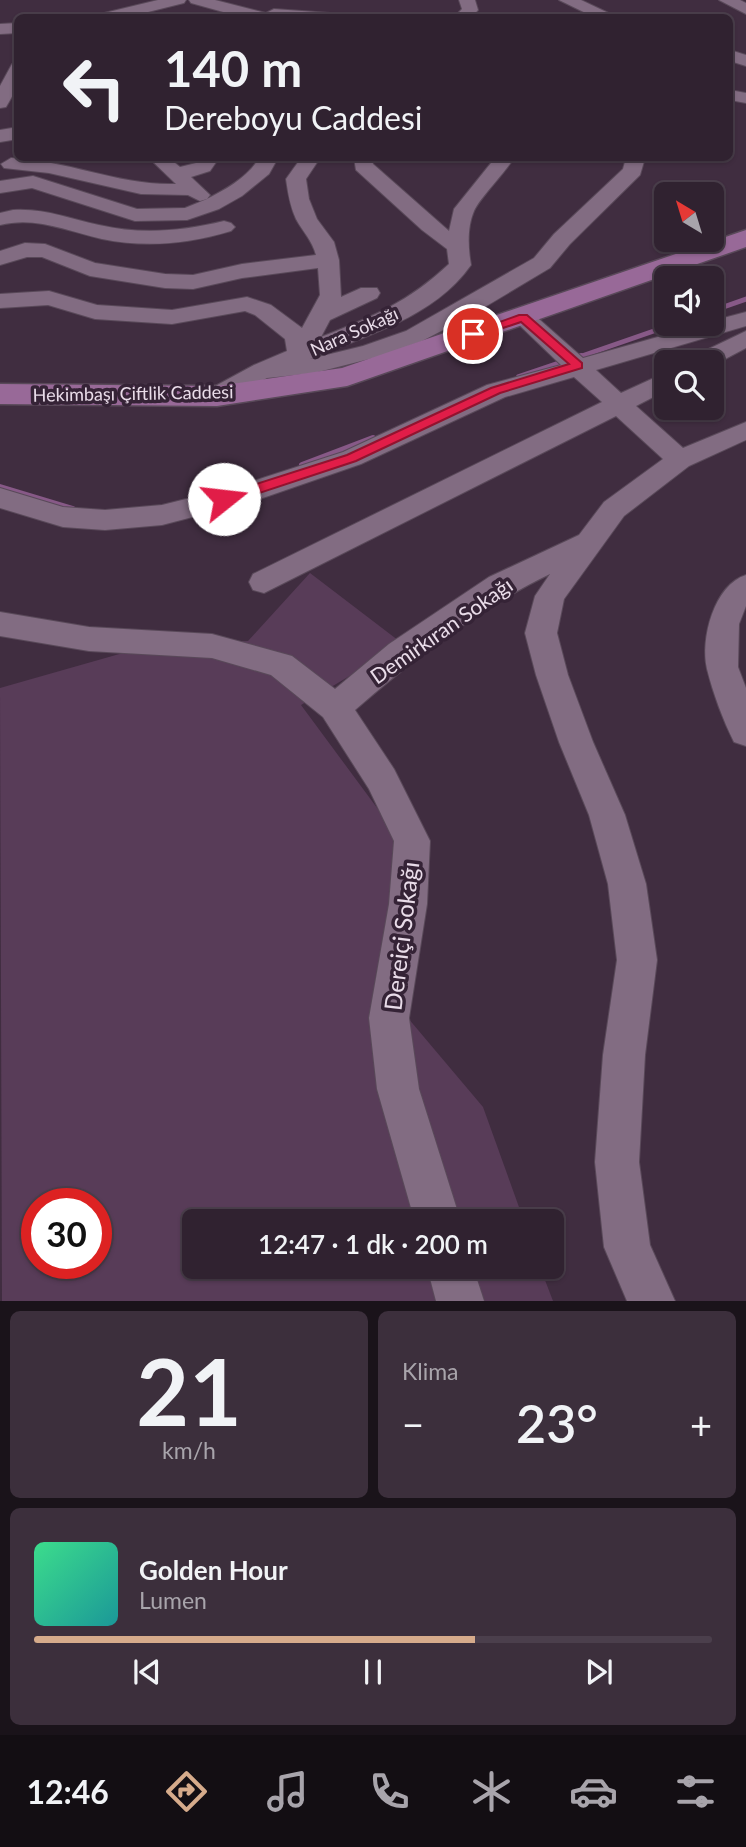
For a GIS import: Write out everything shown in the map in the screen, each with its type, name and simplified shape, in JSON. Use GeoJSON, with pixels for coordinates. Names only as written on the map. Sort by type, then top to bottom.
{"type":"FeatureCollection","features":[{"type":"Feature","properties":{"kind":"main road","name":"Hekimbaşı Çiftlik Caddesi"},"geometry":{"type":"LineString","coordinates":[[0,394],[217,396],[346,377],[746,238]]}},
{"type":"Feature","properties":{"kind":"street"},"geometry":{"type":"LineString","coordinates":[[119,14],[178,0]]}},
{"type":"Feature","properties":{"kind":"street"},"geometry":{"type":"LineString","coordinates":[[197,0],[260,14]]}},
{"type":"Feature","properties":{"kind":"street"},"geometry":{"type":"LineString","coordinates":[[274,14],[308,0]]}},
{"type":"Feature","properties":{"kind":"street"},"geometry":{"type":"LineString","coordinates":[[567,0],[601,14]]}},
{"type":"Feature","properties":{"kind":"street"},"geometry":{"type":"LineString","coordinates":[[727,0],[746,9]]}},
{"type":"Feature","properties":{"kind":"street"},"geometry":{"type":"LineString","coordinates":[[0,102],[14,59]]}},
{"type":"Feature","properties":{"kind":"street"},"geometry":{"type":"LineString","coordinates":[[162,161],[212,205]]}},
{"type":"Feature","properties":{"kind":"street"},"geometry":{"type":"LineString","coordinates":[[176,175],[203,167],[208,161]]}},
{"type":"Feature","properties":{"kind":"street"},"geometry":{"type":"LineString","coordinates":[[0,187],[33,182],[135,215],[187,214],[212,205],[235,192],[262,170],[266,161]]}},
{"type":"Feature","properties":{"kind":"street"},"geometry":{"type":"LineString","coordinates":[[300,355],[331,295],[328,260],[323,242],[307,220],[299,199],[296,179],[308,161]]}},
{"type":"Feature","properties":{"kind":"street"},"geometry":{"type":"LineString","coordinates":[[362,161],[363,166],[429,226],[457,246],[464,209],[495,173],[501,161]]}},
{"type":"Feature","properties":{"kind":"street"},"geometry":{"type":"LineString","coordinates":[[264,370],[279,371],[314,366],[372,351],[414,336],[460,312],[541,263],[562,239],[633,171],[635,161]]}},
{"type":"Feature","properties":{"kind":"street"},"geometry":{"type":"LineString","coordinates":[[0,165],[36,163],[161,190],[192,189]]}},
{"type":"Feature","properties":{"kind":"street"},"geometry":{"type":"LineString","coordinates":[[0,219],[32,213],[103,233],[167,238],[201,235],[224,227]]}},
{"type":"Feature","properties":{"kind":"street","name":"Nara Sokağı"},"geometry":{"type":"LineString","coordinates":[[217,396],[264,370],[400,313],[437,287],[460,265],[457,246]]}},
{"type":"Feature","properties":{"kind":"street"},"geometry":{"type":"LineString","coordinates":[[0,258],[25,250],[45,251],[90,269],[179,282],[328,260]]}},
{"type":"Feature","properties":{"kind":"street"},"geometry":{"type":"LineString","coordinates":[[320,316],[369,293]]}},
{"type":"Feature","properties":{"kind":"street"},"geometry":{"type":"LineString","coordinates":[[0,301],[49,298],[95,312],[172,317],[247,304],[263,310],[297,335],[300,355]]}},
{"type":"Feature","properties":{"kind":"street"},"geometry":{"type":"LineString","coordinates":[[523,317],[680,460]]}},
{"type":"Feature","properties":{"kind":"street"},"geometry":{"type":"LineString","coordinates":[[0,498],[63,517],[105,520],[162,515],[244,494],[352,458],[496,390],[572,360],[746,319]]}},
{"type":"Feature","properties":{"kind":"street"},"geometry":{"type":"LineString","coordinates":[[724,350],[746,338]]}},
{"type":"Feature","properties":{"kind":"street"},"geometry":{"type":"LineString","coordinates":[[264,582],[654,387]]}},
{"type":"Feature","properties":{"kind":"street"},"geometry":{"type":"LineString","coordinates":[[650,1301],[627,1247],[617,1162],[624,1055],[638,960],[627,884],[607,815],[576,742],[541,634],[550,596],[614,509],[680,460],[746,430]]}},
{"type":"Feature","properties":{"kind":"street","name":"Demirkıran Sokağı"},"geometry":{"type":"LineString","coordinates":[[335,708],[400,653],[500,585],[590,542]]}},
{"type":"Feature","properties":{"kind":"street"},"geometry":{"type":"LineString","coordinates":[[746,586],[734,598],[724,624],[722,667],[746,732]]}},
{"type":"Feature","properties":{"kind":"street","name":"Dereiçi Sokağı"},"geometry":{"type":"LineString","coordinates":[[0,624],[89,639],[212,646],[281,665],[335,708],[382,779],[412,841],[408,904],[389,1018],[398,1089],[434,1209]]}},
{"type":"Feature","properties":{"kind":"street"},"geometry":{"type":"LineString","coordinates":[[454,1279],[460,1301]]}},
{"type":"Feature","properties":{"kind":"shaded area"},"geometry":{"type":"Polygon","coordinates":[[[310,573],[403,644],[301,705],[403,843],[375,979],[483,1107],[520,1209],[182,1209],[182,1279],[545,1279],[553,1301],[2,1301],[0,688],[144,647],[248,641],[310,573]]]}},
{"type":"Feature","properties":{"kind":"waterway"},"geometry":{"type":"LineString","coordinates":[[724,307],[746,299]]}},
{"type":"Feature","properties":{"kind":"waterway"},"geometry":{"type":"LineString","coordinates":[[576,358],[654,331]]}},
{"type":"Feature","properties":{"kind":"waterway"},"geometry":{"type":"LineString","coordinates":[[519,377],[581,356]]}},
{"type":"Feature","properties":{"kind":"waterway"},"geometry":{"type":"LineString","coordinates":[[302,465],[373,438]]}},
{"type":"Feature","properties":{"kind":"waterway"},"geometry":{"type":"LineString","coordinates":[[0,487],[73,509]]}},
{"type":"Feature","properties":{"kind":"route"},"geometry":{"type":"LineString","coordinates":[[224,499],[352,458],[496,390],[578,366],[523,317],[473,334]]}}]}
